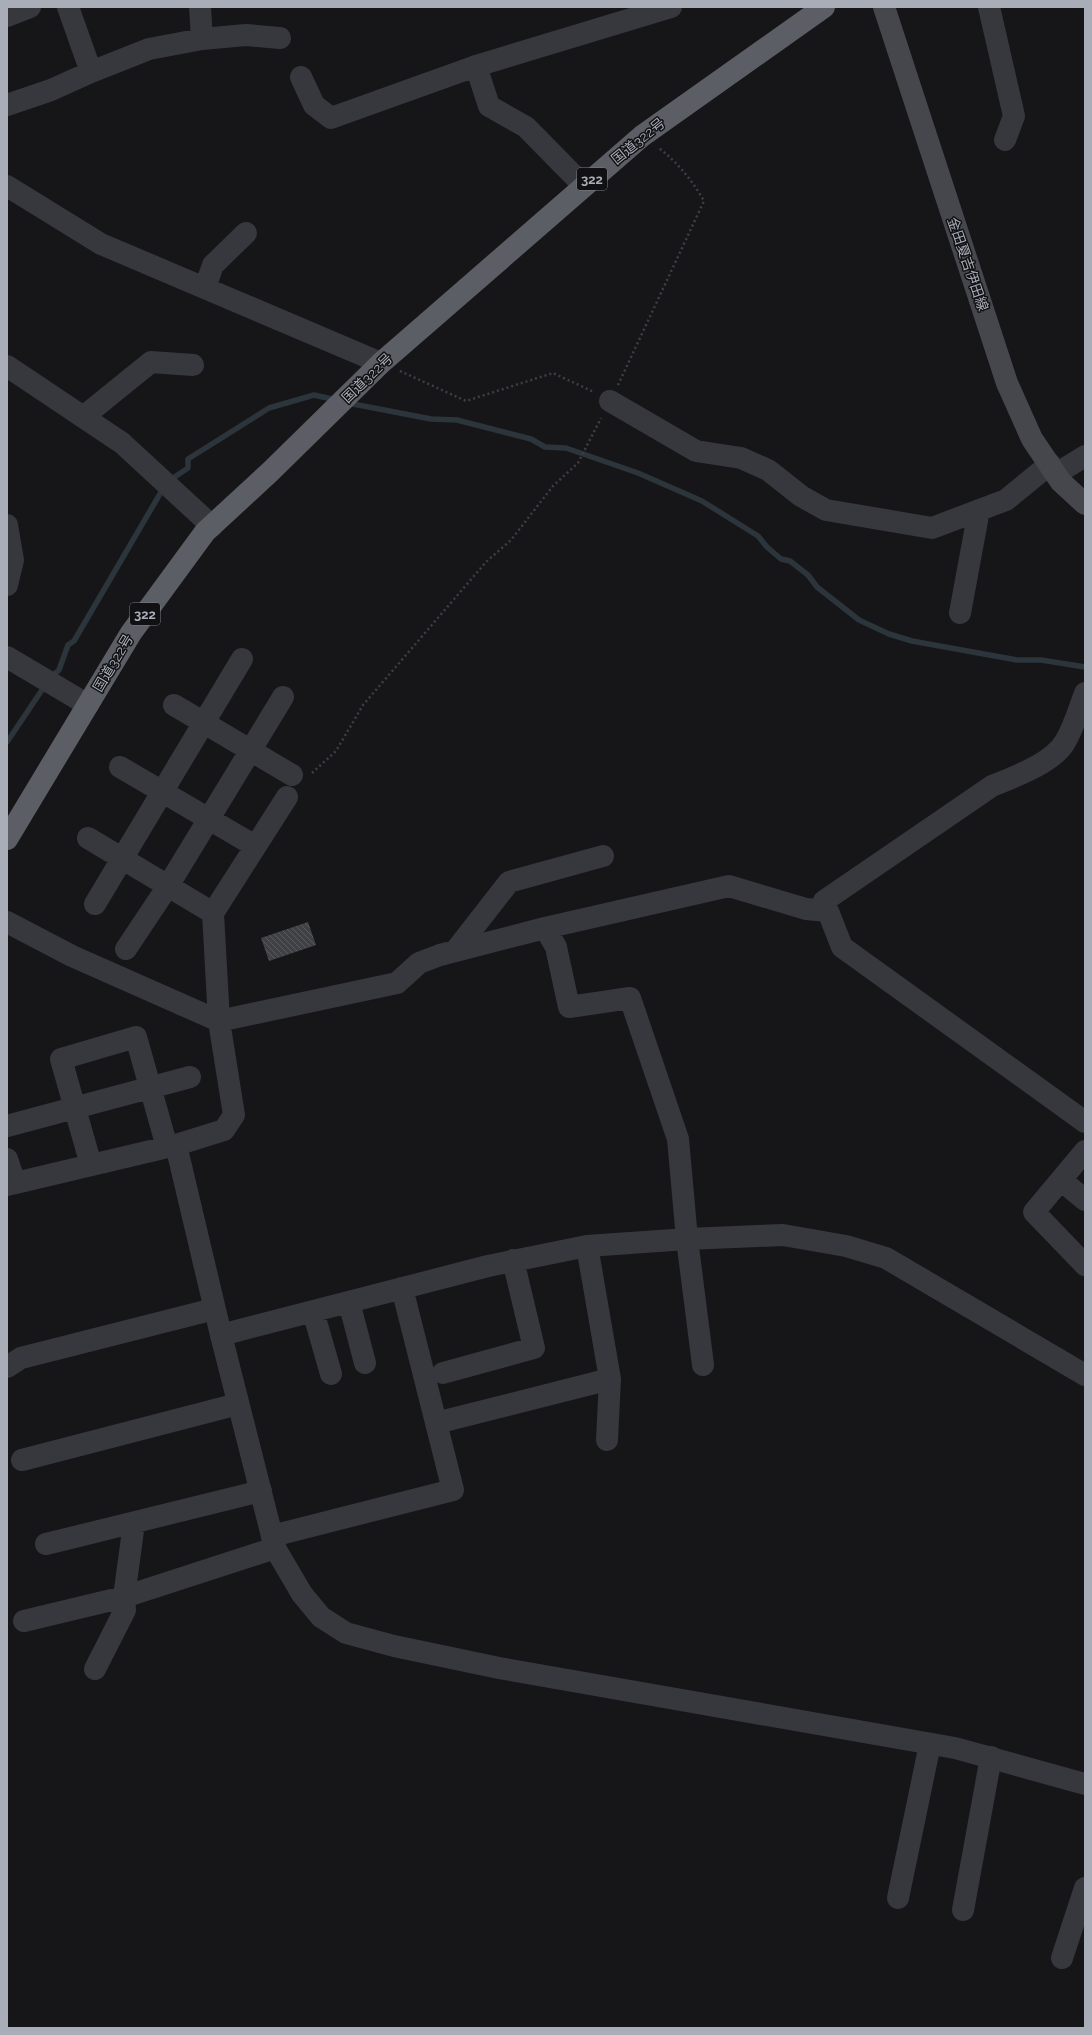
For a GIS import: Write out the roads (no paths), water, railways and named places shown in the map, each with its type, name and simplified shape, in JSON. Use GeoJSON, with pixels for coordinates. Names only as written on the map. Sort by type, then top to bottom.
{"type":"FeatureCollection","features":[{"type":"Feature","properties":{"kind":"highway","name":"国道322号"},"geometry":{"type":"LineString","coordinates":[[7,839],[131,633],[205,532],[272,471],[378,366],[642,136],[824,7]]}},
{"type":"Feature","properties":{"kind":"main road","name":"金田夏吉伊田線"},"geometry":{"type":"LineString","coordinates":[[887,8],[912,98],[1007,383],[1032,439],[1061,482],[1085,504]]}},
{"type":"Feature","properties":{"kind":"street"},"geometry":{"type":"LineString","coordinates":[[7,16],[30,7]]}},
{"type":"Feature","properties":{"kind":"street"},"geometry":{"type":"LineString","coordinates":[[68,7],[91,72]]}},
{"type":"Feature","properties":{"kind":"street"},"geometry":{"type":"LineString","coordinates":[[200,7],[202,39]]}},
{"type":"Feature","properties":{"kind":"street"},"geometry":{"type":"LineString","coordinates":[[301,77],[314,105],[331,118],[476,66],[671,7]]}},
{"type":"Feature","properties":{"kind":"street"},"geometry":{"type":"LineString","coordinates":[[989,7],[1014,116],[1004,140]]}},
{"type":"Feature","properties":{"kind":"street"},"geometry":{"type":"LineString","coordinates":[[7,105],[51,90],[148,49],[202,39],[246,35],[280,38]]}},
{"type":"Feature","properties":{"kind":"street"},"geometry":{"type":"LineString","coordinates":[[476,66],[489,106],[526,127],[584,186]]}},
{"type":"Feature","properties":{"kind":"street"},"geometry":{"type":"LineString","coordinates":[[7,186],[102,244],[205,288],[378,366]]}},
{"type":"Feature","properties":{"kind":"street"},"geometry":{"type":"LineString","coordinates":[[205,288],[213,265],[246,233]]}},
{"type":"Feature","properties":{"kind":"street"},"geometry":{"type":"LineString","coordinates":[[83,417],[151,362],[193,365]]}},
{"type":"Feature","properties":{"kind":"street"},"geometry":{"type":"LineString","coordinates":[[7,366],[122,443],[212,526]]}},
{"type":"Feature","properties":{"kind":"street"},"geometry":{"type":"LineString","coordinates":[[610,401],[696,451],[741,458],[768,470],[801,496],[826,510],[932,528],[1006,500],[1053,469],[1085,456]]}},
{"type":"Feature","properties":{"kind":"street"},"geometry":{"type":"LineString","coordinates":[[960,613],[979,510]]}},
{"type":"Feature","properties":{"kind":"street"},"geometry":{"type":"LineString","coordinates":[[7,525],[13,560],[7,585]]}},
{"type":"Feature","properties":{"kind":"street"},"geometry":{"type":"LineString","coordinates":[[7,657],[88,704]]}},
{"type":"Feature","properties":{"kind":"street"},"geometry":{"type":"LineString","coordinates":[[95,904],[242,659]]}},
{"type":"Feature","properties":{"kind":"street"},"geometry":{"type":"LineString","coordinates":[[1085,693],[1065,743],[1048,759],[1017,776],[992,786],[824,901],[842,947],[1085,1122]]}},
{"type":"Feature","properties":{"kind":"street"},"geometry":{"type":"LineString","coordinates":[[126,949],[168,886],[283,697]]}},
{"type":"Feature","properties":{"kind":"street"},"geometry":{"type":"LineString","coordinates":[[174,705],[250,750],[300,776]]}},
{"type":"Feature","properties":{"kind":"street"},"geometry":{"type":"LineString","coordinates":[[120,767],[208,820],[255,846]]}},
{"type":"Feature","properties":{"kind":"street"},"geometry":{"type":"LineString","coordinates":[[7,1159],[11,1184],[172,1146],[224,1130],[234,1115],[219,1021],[213,913],[287,797]]}},
{"type":"Feature","properties":{"kind":"street"},"geometry":{"type":"LineString","coordinates":[[88,838],[213,913]]}},
{"type":"Feature","properties":{"kind":"street"},"geometry":{"type":"LineString","coordinates":[[456,950],[509,882],[603,856]]}},
{"type":"Feature","properties":{"kind":"street"},"geometry":{"type":"LineString","coordinates":[[7,922],[72,956],[219,1021],[397,983],[418,963],[456,950],[544,928],[729,886],[806,909],[828,911]]}},
{"type":"Feature","properties":{"kind":"street"},"geometry":{"type":"LineString","coordinates":[[544,928],[556,947],[569,1007],[630,998],[678,1139],[687,1239],[703,1365]]}},
{"type":"Feature","properties":{"kind":"street"},"geometry":{"type":"LineString","coordinates":[[91,1165],[61,1059],[136,1037],[151,1088],[172,1146],[273,1542],[302,1594],[321,1617],[346,1633],[394,1646],[507,1669],[930,1744],[991,1757],[1085,1784]]}},
{"type":"Feature","properties":{"kind":"street"},"geometry":{"type":"LineString","coordinates":[[7,1126],[190,1077]]}},
{"type":"Feature","properties":{"kind":"street"},"geometry":{"type":"LineString","coordinates":[[1085,1151],[1034,1212],[1085,1265]]}},
{"type":"Feature","properties":{"kind":"street"},"geometry":{"type":"LineString","coordinates":[[1061,1180],[1085,1200]]}},
{"type":"Feature","properties":{"kind":"street"},"geometry":{"type":"LineString","coordinates":[[221,1335],[513,1260],[586,1246],[687,1239],[783,1235],[846,1246],[879,1256],[1081,1366]]}},
{"type":"Feature","properties":{"kind":"street"},"geometry":{"type":"LineString","coordinates":[[586,1246],[610,1379],[607,1440]]}},
{"type":"Feature","properties":{"kind":"street"},"geometry":{"type":"LineString","coordinates":[[443,1373],[534,1348],[513,1260]]}},
{"type":"Feature","properties":{"kind":"street"},"geometry":{"type":"LineString","coordinates":[[24,1622],[124,1597],[273,1542],[453,1490],[402,1288]]}},
{"type":"Feature","properties":{"kind":"street"},"geometry":{"type":"LineString","coordinates":[[349,1302],[365,1363]]}},
{"type":"Feature","properties":{"kind":"street"},"geometry":{"type":"LineString","coordinates":[[7,1367],[20,1358],[214,1309]]}},
{"type":"Feature","properties":{"kind":"street"},"geometry":{"type":"LineString","coordinates":[[313,1311],[331,1374]]}},
{"type":"Feature","properties":{"kind":"street"},"geometry":{"type":"LineString","coordinates":[[436,1423],[610,1379]]}},
{"type":"Feature","properties":{"kind":"street"},"geometry":{"type":"LineString","coordinates":[[22,1460],[238,1404]]}},
{"type":"Feature","properties":{"kind":"street"},"geometry":{"type":"LineString","coordinates":[[46,1544],[261,1491]]}},
{"type":"Feature","properties":{"kind":"street"},"geometry":{"type":"LineString","coordinates":[[95,1669],[126,1610],[124,1597],[134,1523]]}},
{"type":"Feature","properties":{"kind":"street"},"geometry":{"type":"LineString","coordinates":[[898,1898],[930,1744]]}},
{"type":"Feature","properties":{"kind":"street"},"geometry":{"type":"LineString","coordinates":[[963,1910],[991,1757]]}},
{"type":"Feature","properties":{"kind":"street"},"geometry":{"type":"LineString","coordinates":[[1062,1958],[1085,1888]]}},
{"type":"Feature","properties":{"kind":"waterway"},"geometry":{"type":"LineString","coordinates":[[170,480],[188,468],[188,459],[269,408],[314,395],[336,400]]}},
{"type":"Feature","properties":{"kind":"waterway"},"geometry":{"type":"LineString","coordinates":[[348,403],[431,419],[457,420],[531,439],[545,447],[566,448],[638,473],[702,501],[758,536],[767,547],[781,559],[790,561],[808,575],[817,587],[859,620],[889,634],[912,641],[1017,660],[1041,660],[1085,667]]}},
{"type":"Feature","properties":{"kind":"waterway"},"geometry":{"type":"LineString","coordinates":[[51,677],[59,670],[68,645],[74,641],[164,487]]}},
{"type":"Feature","properties":{"kind":"waterway"},"geometry":{"type":"LineString","coordinates":[[7,742],[46,684]]}}]}
